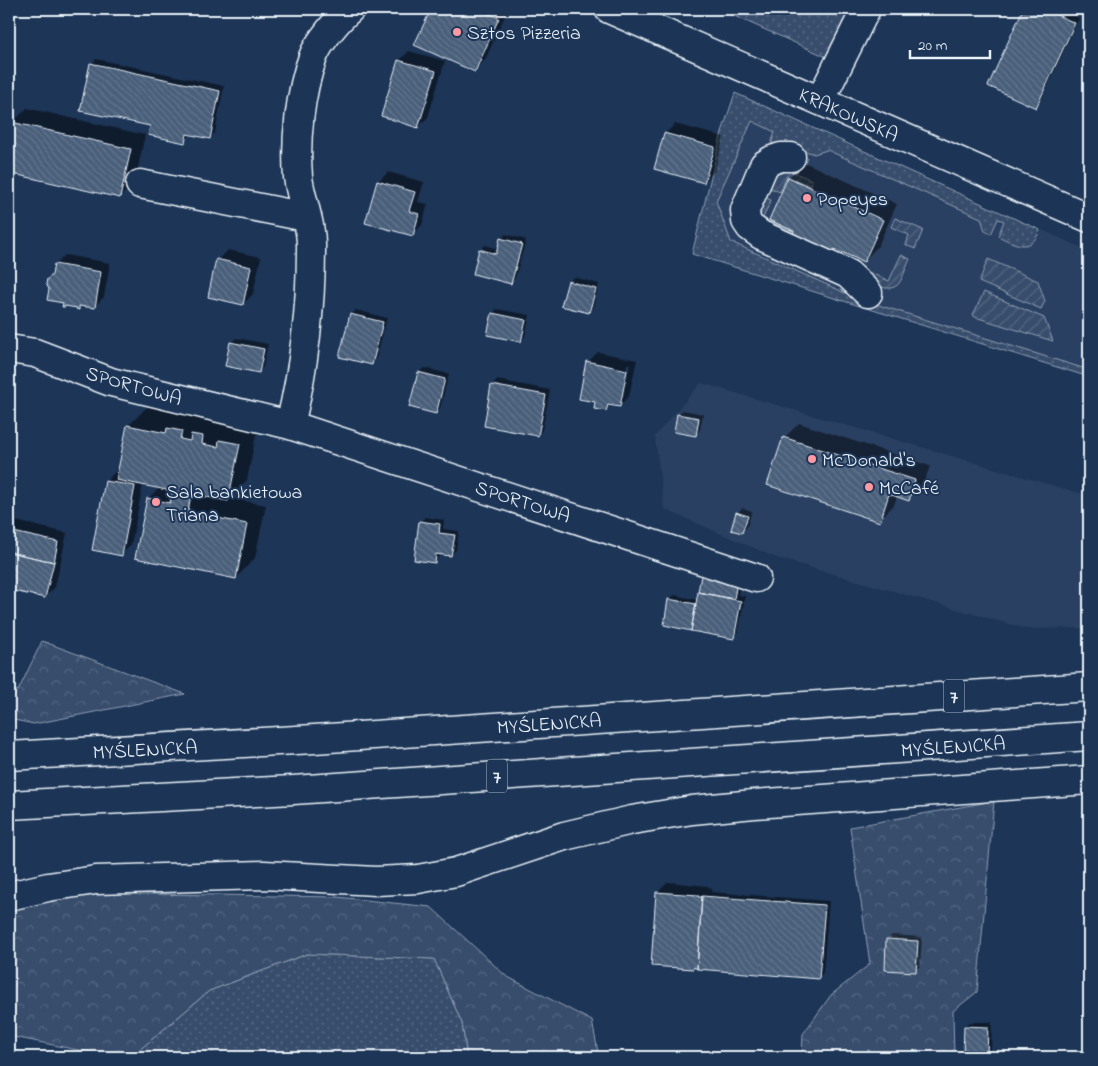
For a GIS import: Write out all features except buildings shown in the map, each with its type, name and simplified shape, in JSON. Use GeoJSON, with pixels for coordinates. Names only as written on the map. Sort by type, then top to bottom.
{"type":"FeatureCollection","features":[{"type":"Feature","properties":{"kind":"main road"},"geometry":{"type":"LineString","coordinates":[[290,426],[296,402],[309,314],[312,245],[298,176],[298,112],[313,55],[340,17],[350,9]]}},
{"type":"Feature","properties":{"kind":"main road","name":"KRAKOWSKA"},"geometry":{"type":"LineString","coordinates":[[609,9],[1089,218]]}},
{"type":"Feature","properties":{"kind":"main road"},"geometry":{"type":"LineString","coordinates":[[820,101],[866,9]]}},
{"type":"Feature","properties":{"kind":"main road"},"geometry":{"type":"LineString","coordinates":[[791,157],[781,157],[764,165],[745,210],[746,221],[750,228],[761,235],[848,274],[868,293]]}},
{"type":"Feature","properties":{"kind":"main road"},"geometry":{"type":"LineString","coordinates":[[140,184],[306,217]]}},
{"type":"Feature","properties":{"kind":"main road","name":"SPORTOWA"},"geometry":{"type":"LineString","coordinates":[[9,348],[35,353],[111,382],[290,426],[756,578]]}},
{"type":"Feature","properties":{"kind":"main road","name":"MYŚLENICKA"},"geometry":{"type":"LineString","coordinates":[[9,756],[314,739],[1089,687]]}},
{"type":"Feature","properties":{"kind":"main road","name":"MYŚLENICKA"},"geometry":{"type":"LineString","coordinates":[[9,805],[283,791],[1089,736]]}},
{"type":"Feature","properties":{"kind":"main road"},"geometry":{"type":"LineString","coordinates":[[9,896],[48,887],[96,880],[264,875],[376,881],[418,879],[456,872],[564,836],[632,820],[692,810],[764,803],[1089,780]]}},
{"type":"Feature","properties":{"kind":"shaded area"},"geometry":{"type":"Polygon","coordinates":[[[735,93],[1089,251],[1089,377],[692,254],[722,132],[735,93]]]}},
{"type":"Feature","properties":{"kind":"shaded area"},"geometry":{"type":"Polygon","coordinates":[[[701,383],[1089,496],[1089,628],[1027,629],[777,558],[664,509],[655,436],[701,383]]]}},
{"type":"Feature","properties":{"kind":"green space"},"geometry":{"type":"Polygon","coordinates":[[[735,9],[853,9],[829,58],[732,15],[735,9]]]}},
{"type":"Feature","properties":{"kind":"green space"},"geometry":{"type":"Polygon","coordinates":[[[735,93],[1040,230],[1032,242],[1027,245],[1010,242],[998,236],[1004,221],[998,219],[991,234],[985,231],[981,218],[827,150],[814,154],[786,144],[771,144],[775,132],[752,121],[716,201],[731,242],[859,299],[1089,370],[1089,377],[692,254],[722,132],[735,93]]]}},
{"type":"Feature","properties":{"kind":"green space"},"geometry":{"type":"Polygon","coordinates":[[[788,170],[812,180],[811,186],[787,176],[780,192],[763,185],[772,171],[788,170]]]}},
{"type":"Feature","properties":{"kind":"green space"},"geometry":{"type":"Polygon","coordinates":[[[758,195],[771,200],[763,218],[792,231],[788,240],[763,228],[754,209],[758,195]]]}},
{"type":"Feature","properties":{"kind":"green space"},"geometry":{"type":"Polygon","coordinates":[[[895,218],[923,230],[915,249],[906,245],[909,235],[891,227],[895,218]]]}},
{"type":"Feature","properties":{"kind":"green space"},"geometry":{"type":"Polygon","coordinates":[[[901,255],[910,259],[898,285],[888,288],[871,284],[866,271],[889,281],[901,255]]]}},
{"type":"Feature","properties":{"kind":"green space"},"geometry":{"type":"Polygon","coordinates":[[[988,259],[1038,281],[1045,301],[1041,309],[979,282],[988,259]]]}},
{"type":"Feature","properties":{"kind":"green space"},"geometry":{"type":"Polygon","coordinates":[[[984,292],[1044,318],[1053,341],[975,317],[973,315],[984,292]]]}},
{"type":"Feature","properties":{"kind":"green space"},"geometry":{"type":"Polygon","coordinates":[[[42,641],[185,694],[34,724],[9,719],[9,689],[18,691],[42,641]]]}},
{"type":"Feature","properties":{"kind":"green space"},"geometry":{"type":"Polygon","coordinates":[[[994,801],[977,992],[953,1011],[954,1057],[802,1057],[803,1034],[831,995],[870,964],[850,827],[994,801]]]}},
{"type":"Feature","properties":{"kind":"green space"},"geometry":{"type":"Polygon","coordinates":[[[94,893],[337,897],[431,907],[506,976],[592,1021],[599,1057],[467,1057],[462,1023],[434,959],[307,954],[209,991],[131,1057],[112,1057],[9,1036],[9,909],[11,906],[94,893]]]}},
{"type":"Feature","properties":{"kind":"green space"},"geometry":{"type":"Polygon","coordinates":[[[307,954],[434,959],[462,1023],[467,1057],[131,1057],[209,991],[307,954]]]}},
{"type":"Feature","properties":{"kind":"place","name":"Sztos Pizzeria"},"geometry":{"type":"Point","coordinates":[457,32]}},
{"type":"Feature","properties":{"kind":"place","name":"Popeyes"},"geometry":{"type":"Point","coordinates":[807,198]}},
{"type":"Feature","properties":{"kind":"place","name":"McDonald's"},"geometry":{"type":"Point","coordinates":[812,459]}},
{"type":"Feature","properties":{"kind":"place","name":"McCafé"},"geometry":{"type":"Point","coordinates":[869,487]}},
{"type":"Feature","properties":{"kind":"place","name":"Sala bankietowa Triana"},"geometry":{"type":"Point","coordinates":[156,502]}}]}
